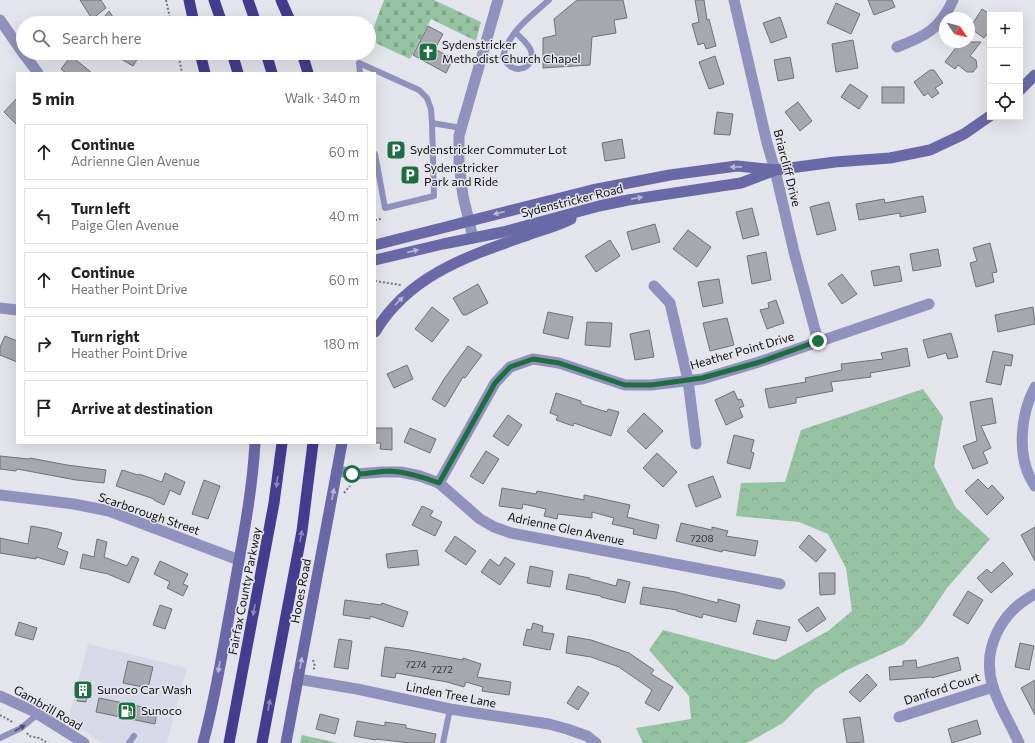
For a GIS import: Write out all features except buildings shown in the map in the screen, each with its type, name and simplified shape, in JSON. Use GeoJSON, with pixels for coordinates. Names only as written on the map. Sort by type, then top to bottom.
{"type":"FeatureCollection","features":[{"type":"Feature","properties":{"kind":"highway"},"geometry":{"type":"LineString","coordinates":[[188,0],[192,16]]}},
{"type":"Feature","properties":{"kind":"highway"},"geometry":{"type":"LineString","coordinates":[[214,0],[220,16]]}},
{"type":"Feature","properties":{"kind":"highway"},"geometry":{"type":"LineString","coordinates":[[248,0],[254,16]]}},
{"type":"Feature","properties":{"kind":"highway"},"geometry":{"type":"LineString","coordinates":[[282,0],[288,16]]}},
{"type":"Feature","properties":{"kind":"highway"},"geometry":{"type":"LineString","coordinates":[[202,60],[205,72]]}},
{"type":"Feature","properties":{"kind":"highway"},"geometry":{"type":"LineString","coordinates":[[234,60],[238,72]]}},
{"type":"Feature","properties":{"kind":"highway"},"geometry":{"type":"LineString","coordinates":[[268,60],[272,72]]}},
{"type":"Feature","properties":{"kind":"highway"},"geometry":{"type":"LineString","coordinates":[[304,60],[308,72]]}},
{"type":"Feature","properties":{"kind":"highway","name":"Fairfax County Parkway"},"geometry":{"type":"LineString","coordinates":[[230,743],[274,503],[282,444]]}},
{"type":"Feature","properties":{"kind":"highway"},"geometry":{"type":"LineString","coordinates":[[262,743],[302,531],[313,444]]}},
{"type":"Feature","properties":{"kind":"main road"},"geometry":{"type":"LineString","coordinates":[[1023,87],[1035,75]]}},
{"type":"Feature","properties":{"kind":"main road","name":"Sydenstricker Road"},"geometry":{"type":"LineString","coordinates":[[376,260],[502,232],[599,206],[652,196],[740,183],[775,170],[836,162],[890,158],[930,150],[964,134],[987,118]]}},
{"type":"Feature","properties":{"kind":"main road","name":"Sydenstricker Road"},"geometry":{"type":"LineString","coordinates":[[376,245],[592,190],[670,175],[737,166],[775,170]]}},
{"type":"Feature","properties":{"kind":"main road"},"geometry":{"type":"LineString","coordinates":[[376,330],[385,316],[397,303],[412,289],[436,272],[505,243],[560,224],[599,206]]}},
{"type":"Feature","properties":{"kind":"main road"},"geometry":{"type":"LineString","coordinates":[[203,743],[215,688],[252,486],[255,444]]}},
{"type":"Feature","properties":{"kind":"main road","name":"Hooes Road"},"geometry":{"type":"LineString","coordinates":[[286,743],[342,444]]}},
{"type":"Feature","properties":{"kind":"street"},"geometry":{"type":"LineString","coordinates":[[472,238],[462,196],[459,144],[461,128],[498,0]]}},
{"type":"Feature","properties":{"kind":"street","name":"Briarcliff Drive"},"geometry":{"type":"LineString","coordinates":[[734,0],[767,143],[818,341]]}},
{"type":"Feature","properties":{"kind":"street"},"geometry":{"type":"LineString","coordinates":[[897,46],[921,38],[936,27],[949,10],[953,0]]}},
{"type":"Feature","properties":{"kind":"street"},"geometry":{"type":"LineString","coordinates":[[0,20],[16,43]]}},
{"type":"Feature","properties":{"kind":"street"},"geometry":{"type":"LineString","coordinates":[[28,60],[37,72]]}},
{"type":"Feature","properties":{"kind":"street"},"geometry":{"type":"LineString","coordinates":[[654,286],[670,302],[688,380],[696,444]]}},
{"type":"Feature","properties":{"kind":"street","name":"Heather Point Drive"},"geometry":{"type":"LineString","coordinates":[[439,483],[495,383],[510,367],[533,359],[559,363],[625,385],[651,385],[702,378],[760,362],[929,304]]}},
{"type":"Feature","properties":{"kind":"street"},"geometry":{"type":"LineString","coordinates":[[0,308],[16,310]]}},
{"type":"Feature","properties":{"kind":"street"},"geometry":{"type":"LineString","coordinates":[[1035,387],[1027,410],[1023,429],[1022,454],[1026,468],[1035,486]]}},
{"type":"Feature","properties":{"kind":"street","name":"Adrienne Glen Avenue"},"geometry":{"type":"LineString","coordinates":[[337,471],[356,474],[401,472],[420,476],[439,483],[480,519],[494,527],[511,533],[780,584]]}},
{"type":"Feature","properties":{"kind":"street","name":"Scarborough Street"},"geometry":{"type":"LineString","coordinates":[[0,495],[74,504],[109,512],[137,521],[239,560]]}},
{"type":"Feature","properties":{"kind":"street"},"geometry":{"type":"LineString","coordinates":[[1019,743],[993,687],[990,673],[990,655],[994,638],[1002,622],[1014,608],[1035,594]]}},
{"type":"Feature","properties":{"kind":"street","name":"Linden Tree Lane"},"geometry":{"type":"LineString","coordinates":[[298,679],[358,689],[450,709],[548,724],[587,736],[596,743]]}},
{"type":"Feature","properties":{"kind":"street","name":"Danford Court"},"geometry":{"type":"LineString","coordinates":[[899,716],[993,687]]}},
{"type":"Feature","properties":{"kind":"street","name":"Gambrill Road"},"geometry":{"type":"LineString","coordinates":[[0,696],[17,702],[84,743]]}},
{"type":"Feature","properties":{"kind":"lane"},"geometry":{"type":"LineString","coordinates":[[515,32],[532,52],[532,58],[528,64],[517,70],[506,64],[502,57],[508,40],[522,23],[549,0]]}},
{"type":"Feature","properties":{"kind":"lane"},"geometry":{"type":"LineString","coordinates":[[360,72],[359,63],[419,90],[427,98],[431,109],[434,196],[385,208],[376,159]]}},
{"type":"Feature","properties":{"kind":"lane"},"geometry":{"type":"LineString","coordinates":[[432,123],[461,128]]}},
{"type":"Feature","properties":{"kind":"lane"},"geometry":{"type":"LineString","coordinates":[[443,743],[450,709]]}},
{"type":"Feature","properties":{"kind":"lane"},"geometry":{"type":"LineString","coordinates":[[0,738],[22,728],[38,714]]}},
{"type":"Feature","properties":{"kind":"lane"},"geometry":{"type":"LineString","coordinates":[[129,743],[134,736]]}},
{"type":"Feature","properties":{"kind":"path"},"geometry":{"type":"LineString","coordinates":[[166,0],[169,16]]}},
{"type":"Feature","properties":{"kind":"path"},"geometry":{"type":"LineString","coordinates":[[179,60],[182,72]]}},
{"type":"Feature","properties":{"kind":"path"},"geometry":{"type":"LineString","coordinates":[[376,220],[381,219]]}},
{"type":"Feature","properties":{"kind":"path"},"geometry":{"type":"LineString","coordinates":[[376,281],[405,286]]}},
{"type":"Feature","properties":{"kind":"path"},"geometry":{"type":"LineString","coordinates":[[0,716],[14,722]]}},
{"type":"Feature","properties":{"kind":"path"},"geometry":{"type":"LineString","coordinates":[[29,734],[29,736],[39,738],[48,743]]}},
{"type":"Feature","properties":{"kind":"shaded area"},"geometry":{"type":"Polygon","coordinates":[[[88,644],[187,668],[167,743],[102,743],[68,720],[88,644]]]}},
{"type":"Feature","properties":{"kind":"green space"},"geometry":{"type":"Polygon","coordinates":[[[384,0],[434,0],[481,22],[476,41],[431,19],[410,59],[376,43],[376,21],[384,0]]]}},
{"type":"Feature","properties":{"kind":"green space"},"geometry":{"type":"Polygon","coordinates":[[[923,389],[943,417],[934,466],[956,508],[990,539],[947,588],[922,625],[904,644],[847,670],[816,689],[783,723],[751,741],[745,743],[643,743],[636,728],[691,719],[689,696],[649,650],[663,630],[775,660],[828,631],[852,611],[846,568],[828,534],[799,522],[736,516],[741,483],[785,482],[801,430],[923,389]]]}},
{"type":"Feature","properties":{"kind":"green space"},"geometry":{"type":"Polygon","coordinates":[[[302,735],[338,743],[300,743],[302,735]]]}},
{"type":"Feature","properties":{"kind":"place","name":"Sydenstricker Methodist Church Chapel"},"geometry":{"type":"Point","coordinates":[428,52]}},
{"type":"Feature","properties":{"kind":"place","name":"Sydenstricker Commuter Lot"},"geometry":{"type":"Point","coordinates":[396,150]}},
{"type":"Feature","properties":{"kind":"place","name":"Sydenstricker Park and Ride"},"geometry":{"type":"Point","coordinates":[410,175]}},
{"type":"Feature","properties":{"kind":"place","name":"Sunoco Car Wash"},"geometry":{"type":"Point","coordinates":[83,690]}},
{"type":"Feature","properties":{"kind":"place","name":"Sunoco"},"geometry":{"type":"Point","coordinates":[127,711]}},
{"type":"Feature","properties":{"kind":"route"},"geometry":{"type":"LineString","coordinates":[[352,474],[390,471],[401,472],[420,476],[439,483],[495,383],[510,367],[533,359],[559,363],[625,385],[651,385],[702,378],[760,362],[818,341]]}}]}
